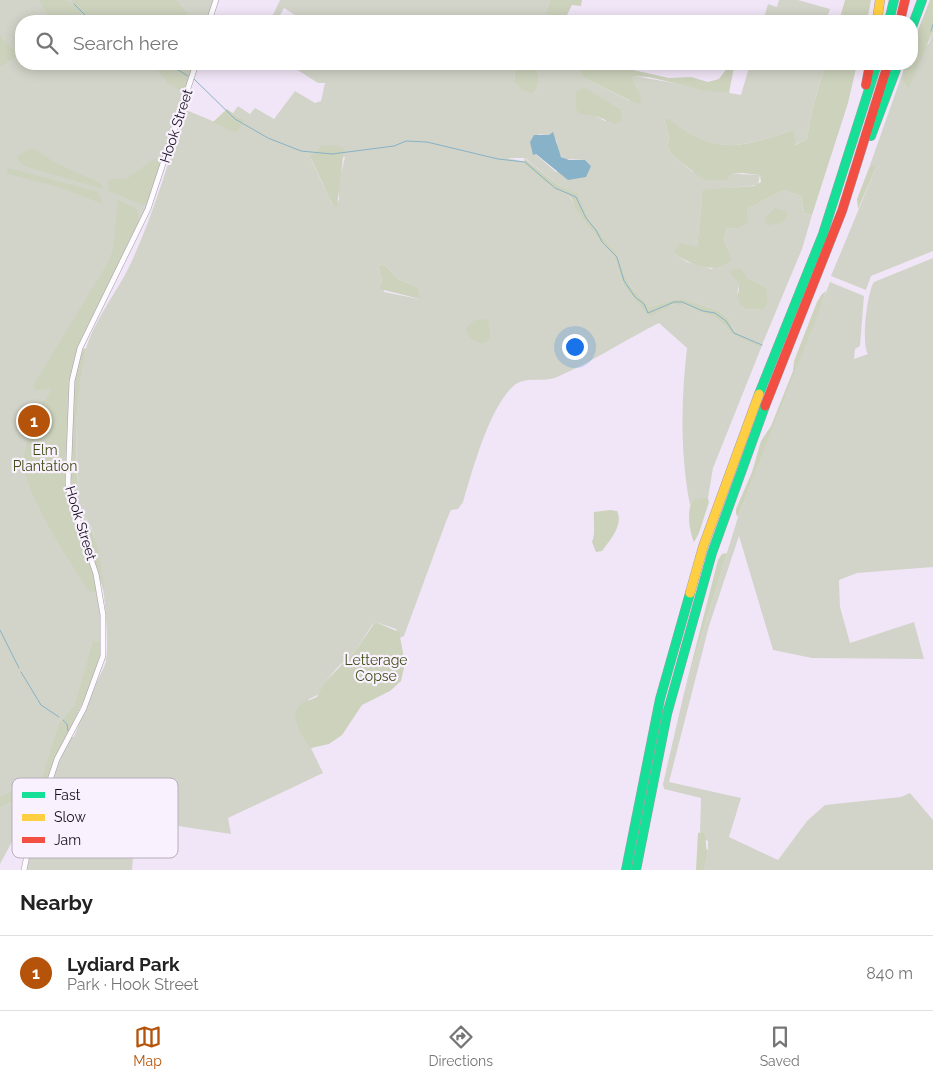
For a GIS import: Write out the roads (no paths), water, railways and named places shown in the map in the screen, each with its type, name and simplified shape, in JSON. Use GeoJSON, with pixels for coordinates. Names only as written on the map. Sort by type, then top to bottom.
{"type":"FeatureCollection","features":[{"type":"Feature","properties":{"kind":"highway"},"geometry":{"type":"LineString","coordinates":[[878,15],[880,0]]}},
{"type":"Feature","properties":{"kind":"highway"},"geometry":{"type":"LineString","coordinates":[[890,15],[894,0]]}},
{"type":"Feature","properties":{"kind":"highway"},"geometry":{"type":"LineString","coordinates":[[901,15],[905,0]]}},
{"type":"Feature","properties":{"kind":"highway"},"geometry":{"type":"LineString","coordinates":[[916,15],[922,0]]}},
{"type":"Feature","properties":{"kind":"highway"},"geometry":{"type":"LineString","coordinates":[[859,125],[869,70]]}},
{"type":"Feature","properties":{"kind":"highway"},"geometry":{"type":"LineString","coordinates":[[626,870],[660,698],[703,547],[740,443],[823,234],[875,70]]}},
{"type":"Feature","properties":{"kind":"highway"},"geometry":{"type":"LineString","coordinates":[[636,870],[667,714],[712,553],[748,450],[828,249],[858,166],[886,70]]}},
{"type":"Feature","properties":{"kind":"highway"},"geometry":{"type":"LineString","coordinates":[[858,166],[876,126],[896,70]]}},
{"type":"Feature","properties":{"kind":"street"},"geometry":{"type":"LineString","coordinates":[[212,15],[216,0]]}},
{"type":"Feature","properties":{"kind":"street","name":"Hook Street"},"geometry":{"type":"LineString","coordinates":[[51,778],[57,759],[93,686],[104,648],[103,615],[96,574],[71,500],[68,483],[73,371],[80,348],[148,209],[194,70]]}},
{"type":"Feature","properties":{"kind":"water"},"geometry":{"type":"Polygon","coordinates":[[[553,132],[561,157],[569,160],[585,160],[591,166],[586,177],[568,180],[536,154],[533,155],[530,142],[534,135],[549,135],[553,132]]]}},
{"type":"Feature","properties":{"kind":"waterway"},"geometry":{"type":"LineString","coordinates":[[74,4],[85,15]]}},
{"type":"Feature","properties":{"kind":"waterway"},"geometry":{"type":"LineString","coordinates":[[931,31],[933,24]]}},
{"type":"Feature","properties":{"kind":"waterway"},"geometry":{"type":"LineString","coordinates":[[178,70],[188,76]]}},
{"type":"Feature","properties":{"kind":"waterway"},"geometry":{"type":"LineString","coordinates":[[194,79],[235,119],[268,138],[301,151],[332,154],[394,146],[406,141],[427,142],[498,159],[525,162],[555,188],[576,197],[586,218],[596,230],[602,242],[617,257],[624,281],[635,297],[644,304],[648,313],[674,302],[682,302],[703,311],[715,313],[726,321],[734,333],[762,345]]}},
{"type":"Feature","properties":{"kind":"waterway"},"geometry":{"type":"LineString","coordinates":[[0,630],[19,668]]}},
{"type":"Feature","properties":{"kind":"waterway"},"geometry":{"type":"LineString","coordinates":[[21,672],[41,705],[59,717]]}},
{"type":"Feature","properties":{"kind":"waterway"},"geometry":{"type":"LineString","coordinates":[[63,720],[67,724],[68,731]]}},
{"type":"Feature","properties":{"kind":"place","name":"Lydiard Park"},"geometry":{"type":"Point","coordinates":[34,421]}},
{"type":"Feature","properties":{"kind":"park label","name":"Elm Plantation"},"geometry":{"type":"Point","coordinates":[45,458]}},
{"type":"Feature","properties":{"kind":"park label","name":"Letterage Copse"},"geometry":{"type":"Point","coordinates":[376,668]}}]}
